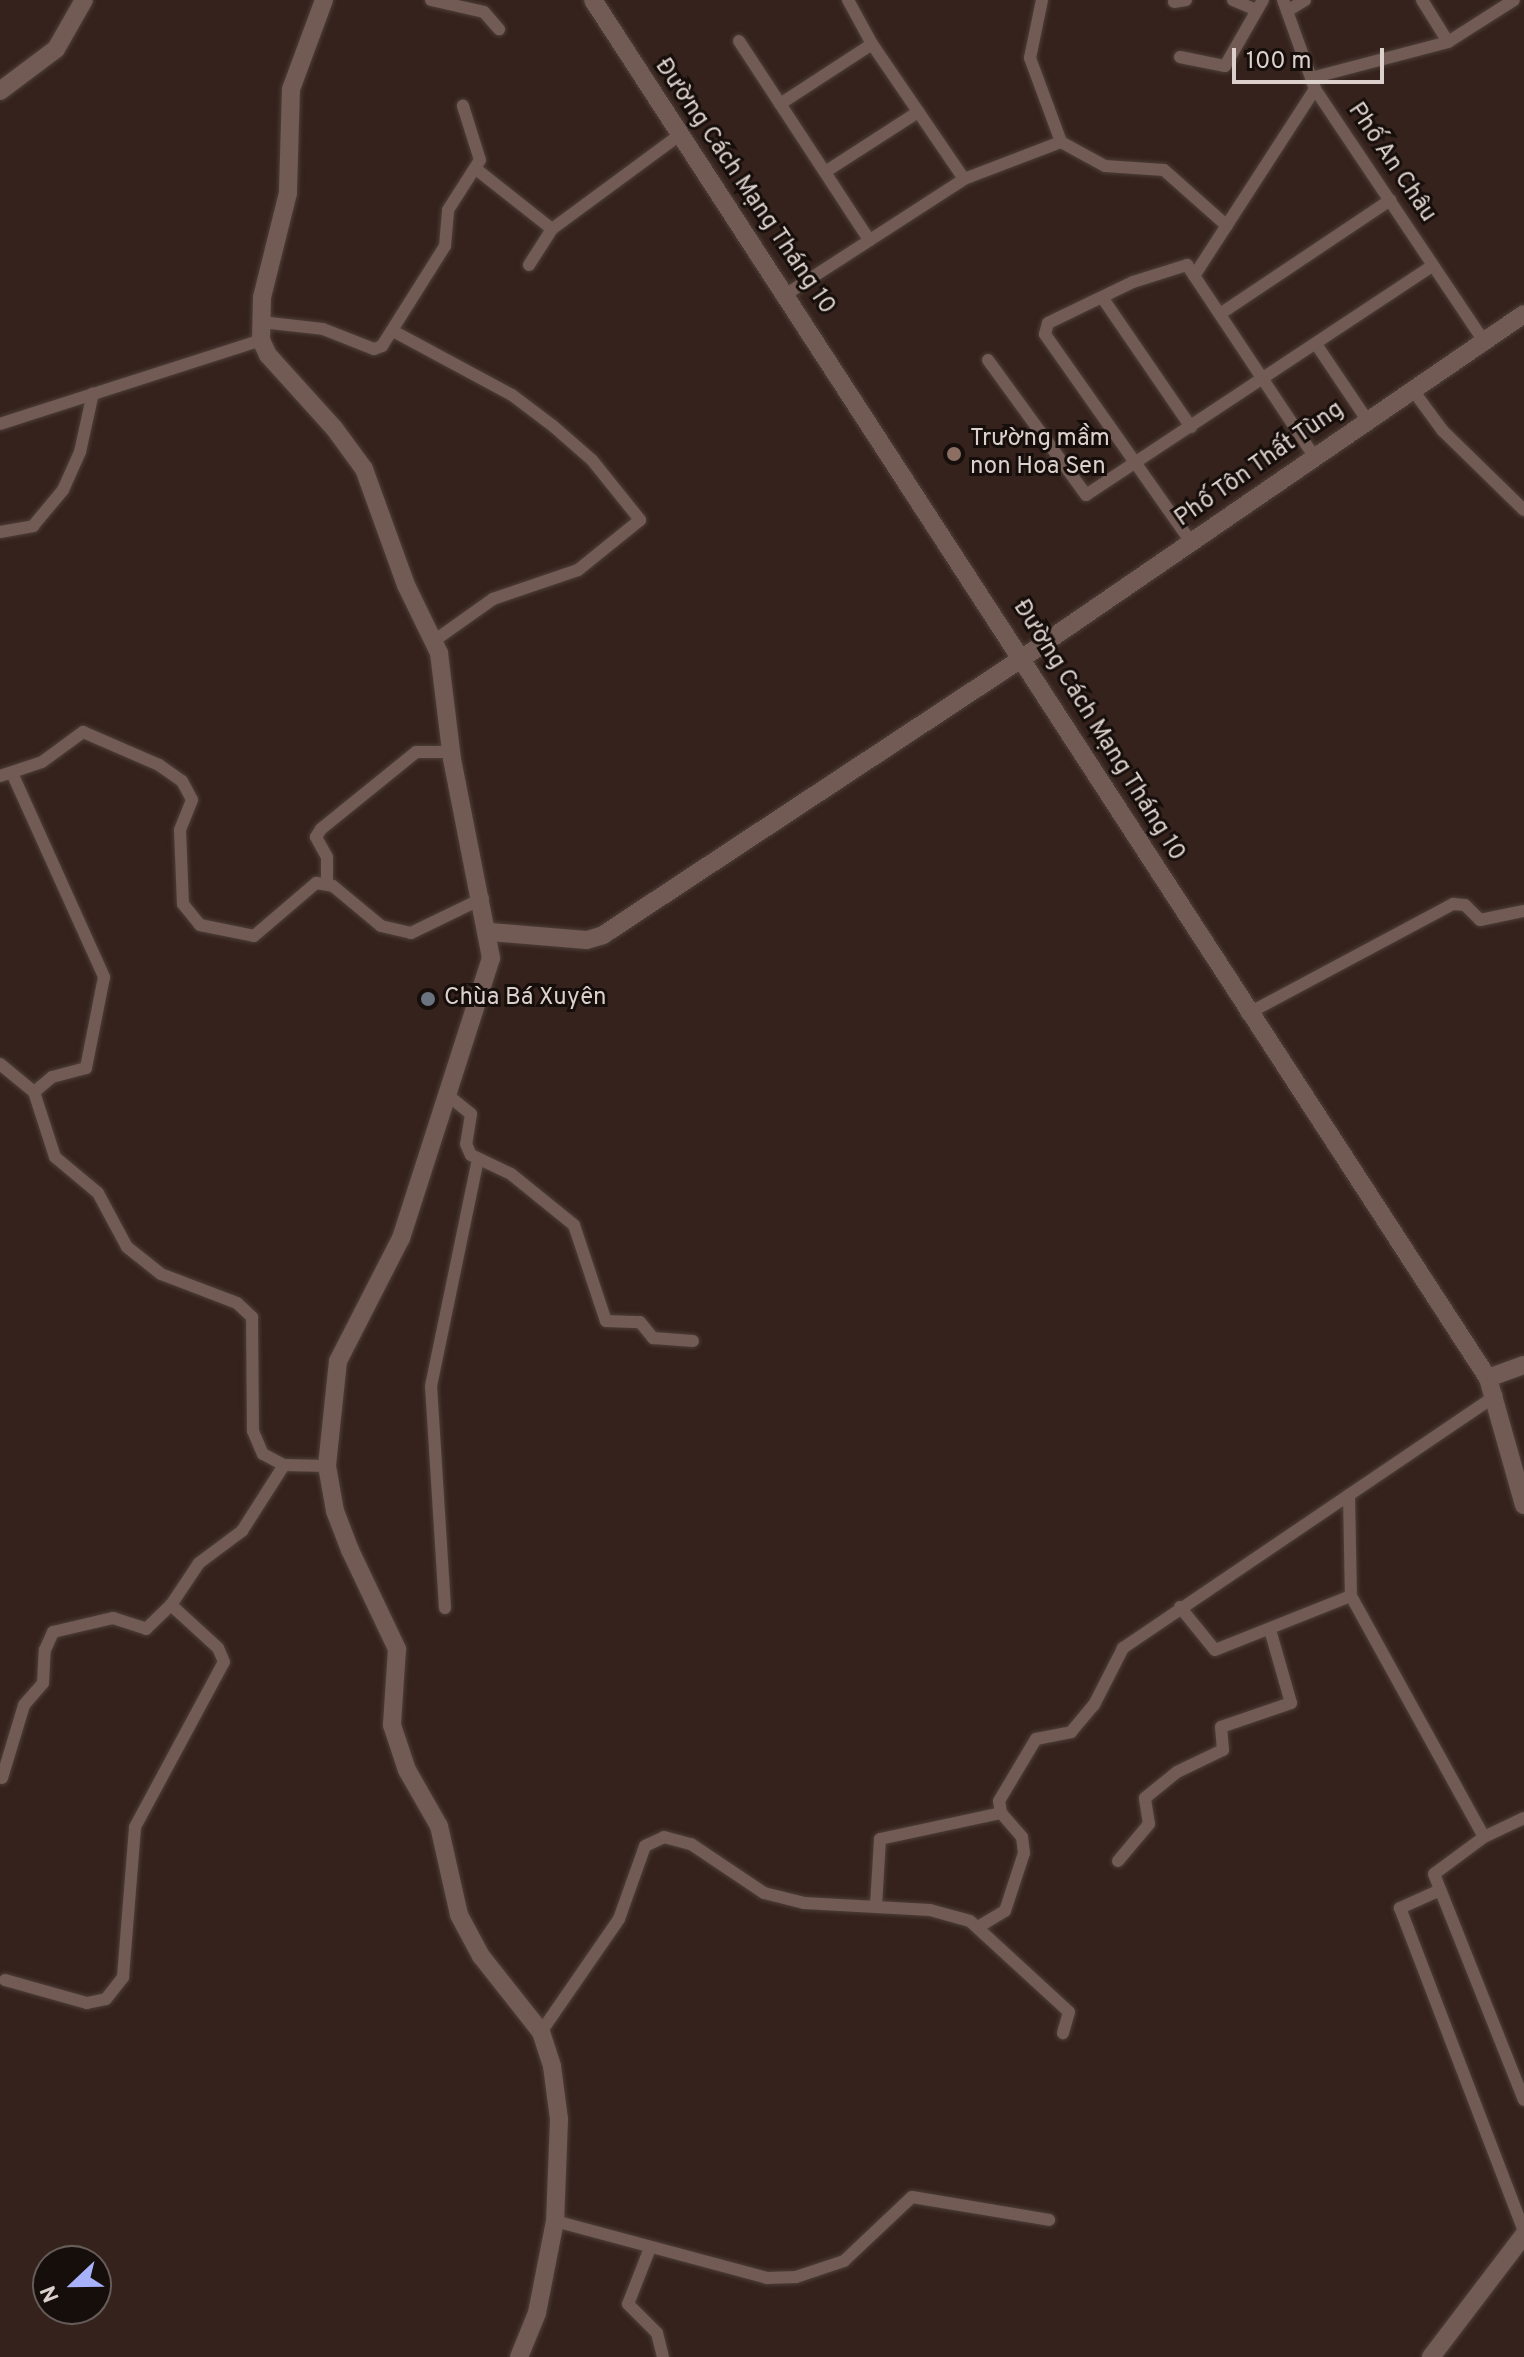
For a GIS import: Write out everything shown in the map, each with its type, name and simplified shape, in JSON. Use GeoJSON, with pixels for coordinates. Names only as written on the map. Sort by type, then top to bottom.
{"type":"FeatureCollection","features":[{"type":"Feature","properties":{"kind":"street"},"geometry":{"type":"LineString","coordinates":[[0,91],[56,49],[84,0]]}},
{"type":"Feature","properties":{"kind":"street"},"geometry":{"type":"LineString","coordinates":[[324,0],[291,89],[288,193],[273,242],[261,331],[268,355],[334,428],[364,469],[401,574],[434,641],[452,752],[490,932],[488,978],[401,1238],[344,1345],[327,1466],[335,1511],[397,1649],[392,1725],[407,1770],[439,1826],[459,1915],[481,1956],[541,2032],[559,2119],[555,2221],[537,2313],[519,2357]]}},
{"type":"Feature","properties":{"kind":"street"},"geometry":{"type":"LineString","coordinates":[[431,0],[484,12],[499,29]]}},
{"type":"Feature","properties":{"kind":"street","name":"Đường Cách Mạng Tháng 10"},"geometry":{"type":"LineString","coordinates":[[593,0],[678,136],[788,293],[1024,657],[1247,1014],[1492,1387],[1524,1505]]}},
{"type":"Feature","properties":{"kind":"street"},"geometry":{"type":"LineString","coordinates":[[848,0],[872,44],[964,179]]}},
{"type":"Feature","properties":{"kind":"street"},"geometry":{"type":"LineString","coordinates":[[1042,0],[1030,58],[1061,142],[1105,166],[1164,170],[1227,226]]}},
{"type":"Feature","properties":{"kind":"street"},"geometry":{"type":"LineString","coordinates":[[1180,57],[1225,66],[1260,5],[1233,0]]}},
{"type":"Feature","properties":{"kind":"street"},"geometry":{"type":"LineString","coordinates":[[1285,6],[1305,0]]}},
{"type":"Feature","properties":{"kind":"street"},"geometry":{"type":"LineString","coordinates":[[1422,0],[1448,42]]}},
{"type":"Feature","properties":{"kind":"street"},"geometry":{"type":"LineString","coordinates":[[1194,276],[1313,84],[1448,42],[1513,0]]}},
{"type":"Feature","properties":{"kind":"street","name":"Phố An Châu"},"geometry":{"type":"LineString","coordinates":[[1285,6],[1313,84],[1483,340]]}},
{"type":"Feature","properties":{"kind":"street"},"geometry":{"type":"LineString","coordinates":[[739,41],[869,240]]}},
{"type":"Feature","properties":{"kind":"street"},"geometry":{"type":"LineString","coordinates":[[780,104],[872,44]]}},
{"type":"Feature","properties":{"kind":"street"},"geometry":{"type":"LineString","coordinates":[[0,424],[261,331],[323,329],[374,349],[393,331],[445,246],[448,210],[476,169],[480,149],[463,106]]}},
{"type":"Feature","properties":{"kind":"street"},"geometry":{"type":"LineString","coordinates":[[825,172],[918,112]]}},
{"type":"Feature","properties":{"kind":"street"},"geometry":{"type":"LineString","coordinates":[[529,265],[552,229],[678,136]]}},
{"type":"Feature","properties":{"kind":"street"},"geometry":{"type":"LineString","coordinates":[[788,293],[964,179],[1061,142]]}},
{"type":"Feature","properties":{"kind":"street"},"geometry":{"type":"LineString","coordinates":[[476,169],[552,229]]}},
{"type":"Feature","properties":{"kind":"street"},"geometry":{"type":"LineString","coordinates":[[1220,314],[1390,200]]}},
{"type":"Feature","properties":{"kind":"street"},"geometry":{"type":"LineString","coordinates":[[1191,542],[1044,331],[1048,323],[1104,300],[1133,282],[1187,265],[1314,456]]}},
{"type":"Feature","properties":{"kind":"street"},"geometry":{"type":"LineString","coordinates":[[988,360],[1081,494],[1091,493],[1432,266]]}},
{"type":"Feature","properties":{"kind":"street"},"geometry":{"type":"LineString","coordinates":[[1104,300],[1191,427]]}},
{"type":"Feature","properties":{"kind":"street","name":"Phố Tôn Thất Tùng"},"geometry":{"type":"LineString","coordinates":[[490,932],[587,940],[603,935],[1024,657],[1524,314]]}},
{"type":"Feature","properties":{"kind":"street"},"geometry":{"type":"LineString","coordinates":[[393,331],[512,395],[553,426],[592,460],[640,520],[578,570],[493,599],[434,641]]}},
{"type":"Feature","properties":{"kind":"street"},"geometry":{"type":"LineString","coordinates":[[1316,344],[1367,420]]}},
{"type":"Feature","properties":{"kind":"street"},"geometry":{"type":"LineString","coordinates":[[1412,389],[1443,431],[1524,510]]}},
{"type":"Feature","properties":{"kind":"street"},"geometry":{"type":"LineString","coordinates":[[0,532],[33,526],[63,490],[80,452],[93,393]]}},
{"type":"Feature","properties":{"kind":"street"},"geometry":{"type":"LineString","coordinates":[[34,1092],[52,1077],[86,1068],[104,977],[6,775],[51,757],[83,732],[159,765],[182,781],[192,800],[180,830],[183,904],[200,925],[254,936],[306,888],[327,883]]}},
{"type":"Feature","properties":{"kind":"street"},"geometry":{"type":"LineString","coordinates":[[452,752],[416,752],[321,829],[316,837],[327,857],[327,883],[373,922],[411,933],[483,898]]}},
{"type":"Feature","properties":{"kind":"street"},"geometry":{"type":"LineString","coordinates":[[1247,1014],[1453,904],[1465,905],[1480,920],[1524,911]]}},
{"type":"Feature","properties":{"kind":"street"},"geometry":{"type":"LineString","coordinates":[[0,1064],[34,1092],[55,1157],[98,1193],[127,1247],[161,1274],[237,1303],[252,1317],[256,1443],[273,1461],[284,1465],[327,1466]]}},
{"type":"Feature","properties":{"kind":"street"},"geometry":{"type":"LineString","coordinates":[[450,1097],[471,1114],[466,1144],[478,1160],[511,1174],[574,1225],[608,1322],[642,1322],[653,1338],[693,1341]]}},
{"type":"Feature","properties":{"kind":"street"},"geometry":{"type":"LineString","coordinates":[[445,1608],[431,1386],[478,1160]]}},
{"type":"Feature","properties":{"kind":"street"},"geometry":{"type":"LineString","coordinates":[[978,1927],[1005,1911],[1024,1853],[1019,1831],[1001,1813],[999,1801],[1036,1739],[1071,1732],[1098,1699],[1123,1648],[1349,1495],[1524,1365]]}},
{"type":"Feature","properties":{"kind":"street"},"geometry":{"type":"LineString","coordinates":[[2,1778],[24,1705],[43,1683],[45,1650],[53,1632],[113,1618],[146,1629],[171,1605],[199,1563],[242,1531],[284,1465]]}},
{"type":"Feature","properties":{"kind":"street"},"geometry":{"type":"LineString","coordinates":[[1349,1495],[1351,1596],[1484,1837]]}},
{"type":"Feature","properties":{"kind":"street"},"geometry":{"type":"LineString","coordinates":[[1180,1607],[1215,1650],[1351,1596]]}},
{"type":"Feature","properties":{"kind":"street"},"geometry":{"type":"LineString","coordinates":[[5,1980],[87,2003],[106,1999],[123,1977],[137,1820],[224,1662],[218,1648],[171,1605]]}},
{"type":"Feature","properties":{"kind":"street"},"geometry":{"type":"LineString","coordinates":[[1118,1861],[1149,1824],[1145,1798],[1177,1772],[1223,1750],[1223,1724],[1291,1703],[1270,1630]]}},
{"type":"Feature","properties":{"kind":"street"},"geometry":{"type":"LineString","coordinates":[[876,1905],[880,1839],[1001,1813]]}},
{"type":"Feature","properties":{"kind":"street"},"geometry":{"type":"LineString","coordinates":[[1524,1818],[1484,1837],[1436,1869],[1438,1891],[1524,2100]]}},
{"type":"Feature","properties":{"kind":"street"},"geometry":{"type":"LineString","coordinates":[[541,2032],[619,1919],[641,1852],[656,1838],[691,1844],[764,1893],[804,1903],[939,1911],[978,1927],[1069,2012],[1063,2033]]}},
{"type":"Feature","properties":{"kind":"street"},"geometry":{"type":"LineString","coordinates":[[1431,2357],[1524,2233],[1400,1908],[1438,1891]]}},
{"type":"Feature","properties":{"kind":"street"},"geometry":{"type":"LineString","coordinates":[[555,2221],[740,2273],[796,2277],[852,2255],[912,2197],[1049,2220]]}},
{"type":"Feature","properties":{"kind":"street"},"geometry":{"type":"LineString","coordinates":[[650,2248],[628,2304],[657,2333],[663,2357]]}},
{"type":"Feature","properties":{"kind":"place","name":"Trường mầm non Hoa Sen"},"geometry":{"type":"Point","coordinates":[954,454]}},
{"type":"Feature","properties":{"kind":"place","name":"Chùa Bá Xuyên"},"geometry":{"type":"Point","coordinates":[428,999]}}]}
